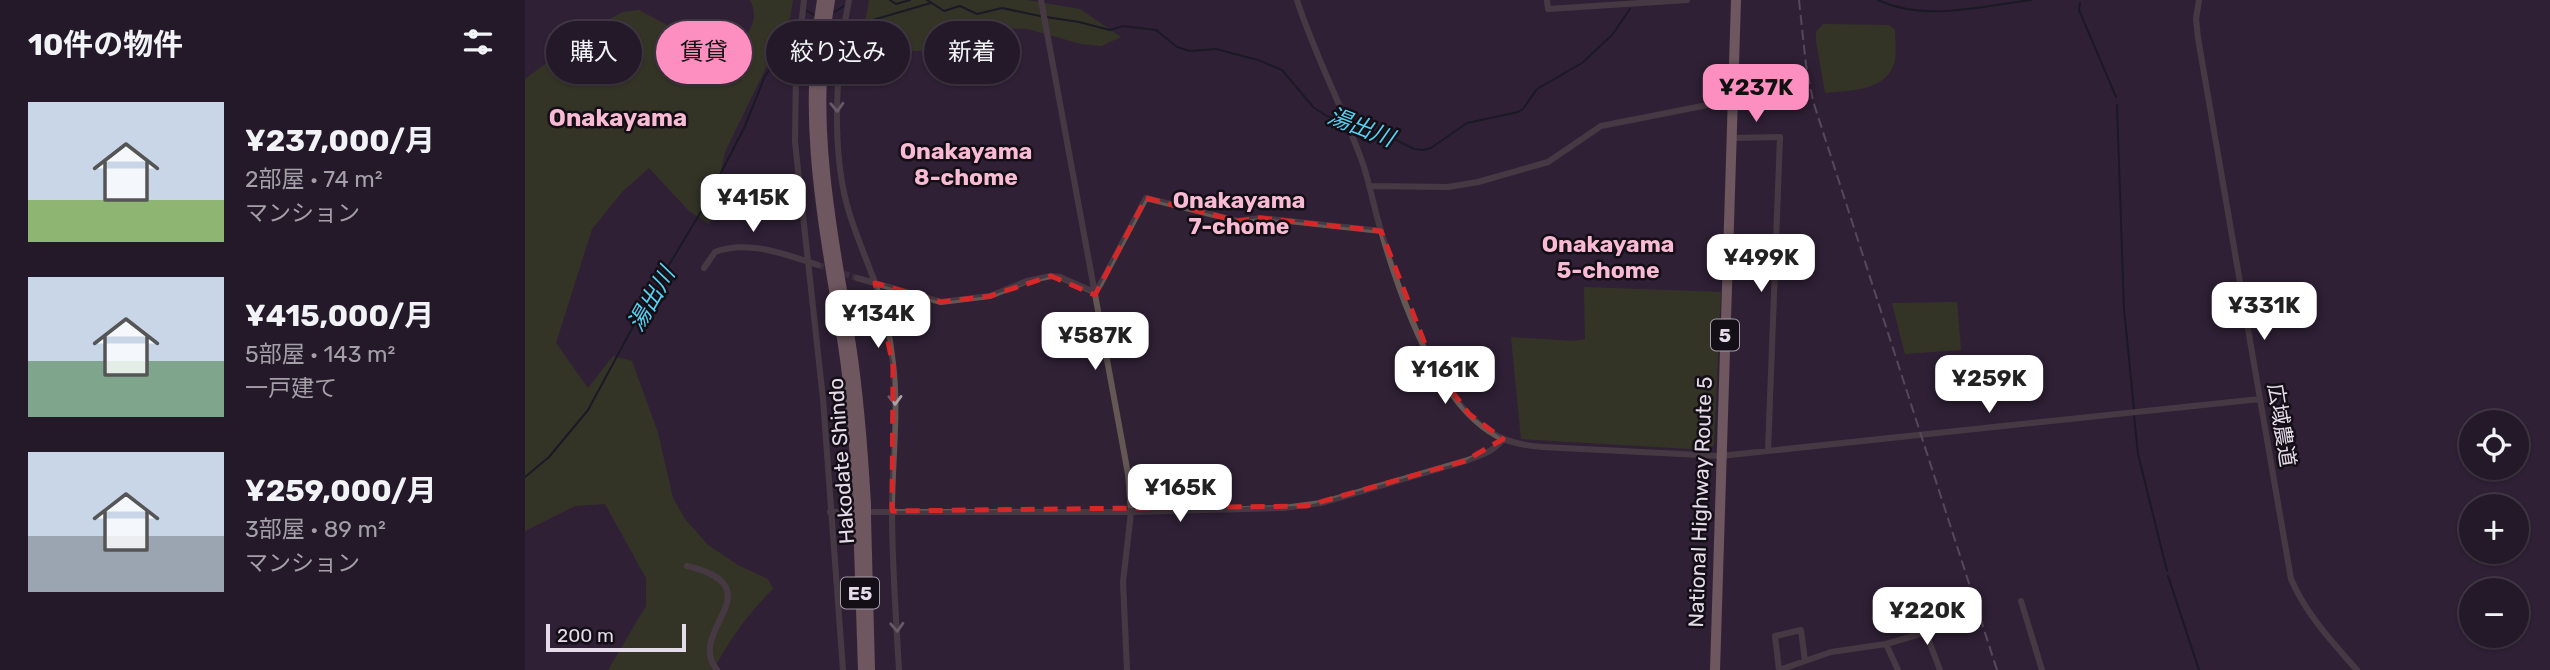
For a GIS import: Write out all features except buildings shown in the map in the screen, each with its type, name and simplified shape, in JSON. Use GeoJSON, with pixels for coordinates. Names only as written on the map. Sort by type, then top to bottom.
{"type":"FeatureCollection","features":[{"type":"Feature","properties":{"kind":"highway","name":"Hakodate Shindo"},"geometry":{"type":"LineString","coordinates":[[821,21],[822,0]]}},
{"type":"Feature","properties":{"kind":"highway","name":"Hakodate Shindo"},"geometry":{"type":"LineString","coordinates":[[826,21],[830,0]]}},
{"type":"Feature","properties":{"kind":"highway","name":"National Highway Route 5"},"geometry":{"type":"LineString","coordinates":[[1715,670],[1736,0]]}},
{"type":"Feature","properties":{"kind":"highway","name":"Hakodate Shindo"},"geometry":{"type":"LineString","coordinates":[[820,84],[826,198],[856,383],[862,505],[863,670]]}},
{"type":"Feature","properties":{"kind":"highway","name":"Hakodate Shindo"},"geometry":{"type":"LineString","coordinates":[[862,517],[870,670]]}},
{"type":"Feature","properties":{"kind":"street"},"geometry":{"type":"LineString","coordinates":[[804,0],[798,49],[795,142],[824,399],[843,670]]}},
{"type":"Feature","properties":{"kind":"street"},"geometry":{"type":"LineString","coordinates":[[849,0],[837,87],[843,187],[888,329],[893,365],[895,407],[892,511],[899,670]]}},
{"type":"Feature","properties":{"kind":"street"},"geometry":{"type":"LineString","coordinates":[[1041,0],[1128,474],[1131,512],[1123,582],[1127,670]]}},
{"type":"Feature","properties":{"kind":"street"},"geometry":{"type":"LineString","coordinates":[[1297,0],[1350,129],[1400,288],[1434,367],[1469,414],[1481,426],[1503,439],[1520,445],[1543,447],[1720,456],[2260,399]]}},
{"type":"Feature","properties":{"kind":"street"},"geometry":{"type":"LineString","coordinates":[[1547,0],[1548,9],[1687,0]]}},
{"type":"Feature","properties":{"kind":"street","name":"広域農道"},"geometry":{"type":"LineString","coordinates":[[2199,0],[2196,19],[2198,38],[2291,579],[2311,617],[2357,670]]}},
{"type":"Feature","properties":{"kind":"street"},"geometry":{"type":"LineString","coordinates":[[1369,186],[1448,187],[1478,182],[1548,162],[1601,126],[1733,100]]}},
{"type":"Feature","properties":{"kind":"street"},"geometry":{"type":"LineString","coordinates":[[1732,138],[1780,137],[1768,451]]}},
{"type":"Feature","properties":{"kind":"street"},"geometry":{"type":"LineString","coordinates":[[1094,292],[1146,198],[1238,221],[1249,222],[1260,218],[1381,231]]}},
{"type":"Feature","properties":{"kind":"street"},"geometry":{"type":"LineString","coordinates":[[704,268],[715,252],[739,247],[763,249],[818,265]]}},
{"type":"Feature","properties":{"kind":"street"},"geometry":{"type":"LineString","coordinates":[[857,278],[941,302],[990,296],[1027,281],[1051,276],[1060,277],[1094,292]]}},
{"type":"Feature","properties":{"kind":"street"},"geometry":{"type":"LineString","coordinates":[[830,512],[1131,512],[1283,508],[1314,504],[1465,461],[1486,453],[1503,439]]}},
{"type":"Feature","properties":{"kind":"street"},"geometry":{"type":"LineString","coordinates":[[687,566],[720,579],[727,589],[728,602],[709,648],[712,664],[717,670]]}},
{"type":"Feature","properties":{"kind":"street"},"geometry":{"type":"LineString","coordinates":[[2021,601],[2042,670]]}},
{"type":"Feature","properties":{"kind":"street"},"geometry":{"type":"LineString","coordinates":[[1805,661],[1801,630],[1775,636],[1779,670],[1805,661],[1831,652],[1886,644],[1961,622]]}},
{"type":"Feature","properties":{"kind":"street"},"geometry":{"type":"LineString","coordinates":[[1926,633],[1940,670]]}},
{"type":"Feature","properties":{"kind":"street"},"geometry":{"type":"LineString","coordinates":[[1886,644],[1898,670]]}},
{"type":"Feature","properties":{"kind":"highlighted area"},"geometry":{"type":"Polygon","coordinates":[[[1146,198],[1238,221],[1260,218],[1381,231],[1434,367],[1469,414],[1503,439],[1465,461],[1306,506],[892,511],[893,365],[875,283],[941,302],[990,296],[1051,276],[1095,295],[1146,198]]]}},
{"type":"Feature","properties":{"kind":"green space"},"geometry":{"type":"Polygon","coordinates":[[[750,0],[793,0],[789,21],[766,21],[766,67],[725,152],[709,224],[689,211],[649,168],[622,192],[592,229],[556,343],[588,388],[613,356],[632,361],[658,433],[673,498],[685,519],[708,545],[738,565],[768,579],[773,589],[740,627],[713,670],[608,670],[646,606],[646,578],[605,504],[575,506],[525,531],[525,79],[546,63],[546,84],[642,84],[642,21],[608,21],[623,12],[639,10],[659,21],[656,21],[656,84],[752,84],[753,8],[750,0]]]}},
{"type":"Feature","properties":{"kind":"green space"},"geometry":{"type":"Polygon","coordinates":[[[869,0],[1027,0],[1080,9],[1121,37],[1101,46],[1081,44],[1020,29],[1020,21],[924,21],[924,50],[915,51],[910,51],[910,21],[865,21],[869,0]]]}},
{"type":"Feature","properties":{"kind":"green space"},"geometry":{"type":"Polygon","coordinates":[[[1823,24],[1889,25],[1895,30],[1896,47],[1894,64],[1889,73],[1874,85],[1865,88],[1825,93],[1816,41],[1816,32],[1823,24]]]}},
{"type":"Feature","properties":{"kind":"green space"},"geometry":{"type":"Polygon","coordinates":[[[1584,287],[1721,292],[1714,445],[1708,450],[1521,439],[1511,337],[1573,341],[1585,339],[1584,287]]]}},
{"type":"Feature","properties":{"kind":"green space"},"geometry":{"type":"Polygon","coordinates":[[[1957,302],[1961,350],[1905,354],[1892,303],[1957,302]]]}},
{"type":"Feature","properties":{"kind":"waterway"},"geometry":{"type":"LineString","coordinates":[[890,0],[896,4],[910,0]]}},
{"type":"Feature","properties":{"kind":"waterway","name":"湯出川"},"geometry":{"type":"LineString","coordinates":[[927,0],[944,11],[960,6],[977,14],[1002,8],[1040,16]]}},
{"type":"Feature","properties":{"kind":"waterway","name":"湯出川"},"geometry":{"type":"LineString","coordinates":[[1878,0],[1896,7],[1934,11],[2031,0]]}},
{"type":"Feature","properties":{"kind":"waterway","name":"湯出川"},"geometry":{"type":"LineString","coordinates":[[869,21],[931,3]]}},
{"type":"Feature","properties":{"kind":"waterway"},"geometry":{"type":"LineString","coordinates":[[2080,3],[2079,10],[2116,97]]}},
{"type":"Feature","properties":{"kind":"waterway"},"geometry":{"type":"LineString","coordinates":[[834,12],[844,6]]}},
{"type":"Feature","properties":{"kind":"waterway"},"geometry":{"type":"LineString","coordinates":[[804,9],[814,15]]}},
{"type":"Feature","properties":{"kind":"waterway","name":"湯出川"},"geometry":{"type":"LineString","coordinates":[[1351,125],[1423,150],[1431,148],[1467,123],[1518,112],[1537,89],[1582,63],[1612,35],[1630,9]]}},
{"type":"Feature","properties":{"kind":"waterway","name":"湯出川"},"geometry":{"type":"LineString","coordinates":[[1046,17],[1110,30],[1123,26],[1156,30],[1177,47],[1190,51],[1216,49],[1258,60],[1282,70],[1314,108],[1343,121]]}},
{"type":"Feature","properties":{"kind":"waterway","name":"湯出川"},"geometry":{"type":"LineString","coordinates":[[525,477],[549,457],[588,410],[643,308],[702,210],[745,126],[766,75]]}},
{"type":"Feature","properties":{"kind":"waterway"},"geometry":{"type":"LineString","coordinates":[[2117,105],[2124,309],[2134,409]]}},
{"type":"Feature","properties":{"kind":"waterway"},"geometry":{"type":"LineString","coordinates":[[2134,415],[2138,454],[2167,571]]}},
{"type":"Feature","properties":{"kind":"waterway"},"geometry":{"type":"LineString","coordinates":[[2168,576],[2199,670]]}},
{"type":"Feature","properties":{"kind":"tunnel"},"geometry":{"type":"LineString","coordinates":[[818,265],[857,278]]}},
{"type":"Feature","properties":{"kind":"railway"},"geometry":{"type":"LineString","coordinates":[[1799,0],[1813,101],[1997,670]]}},
{"type":"Feature","properties":{"kind":"district","name":"Onakayama"},"geometry":{"type":"Point","coordinates":[618,118]}},
{"type":"Feature","properties":{"kind":"district","name":"Onakayama 8-chome"},"geometry":{"type":"Point","coordinates":[966,164]}},
{"type":"Feature","properties":{"kind":"district","name":"Onakayama 7-chome"},"geometry":{"type":"Point","coordinates":[1239,213]}},
{"type":"Feature","properties":{"kind":"district","name":"Onakayama 5-chome"},"geometry":{"type":"Point","coordinates":[1608,257]}}]}
